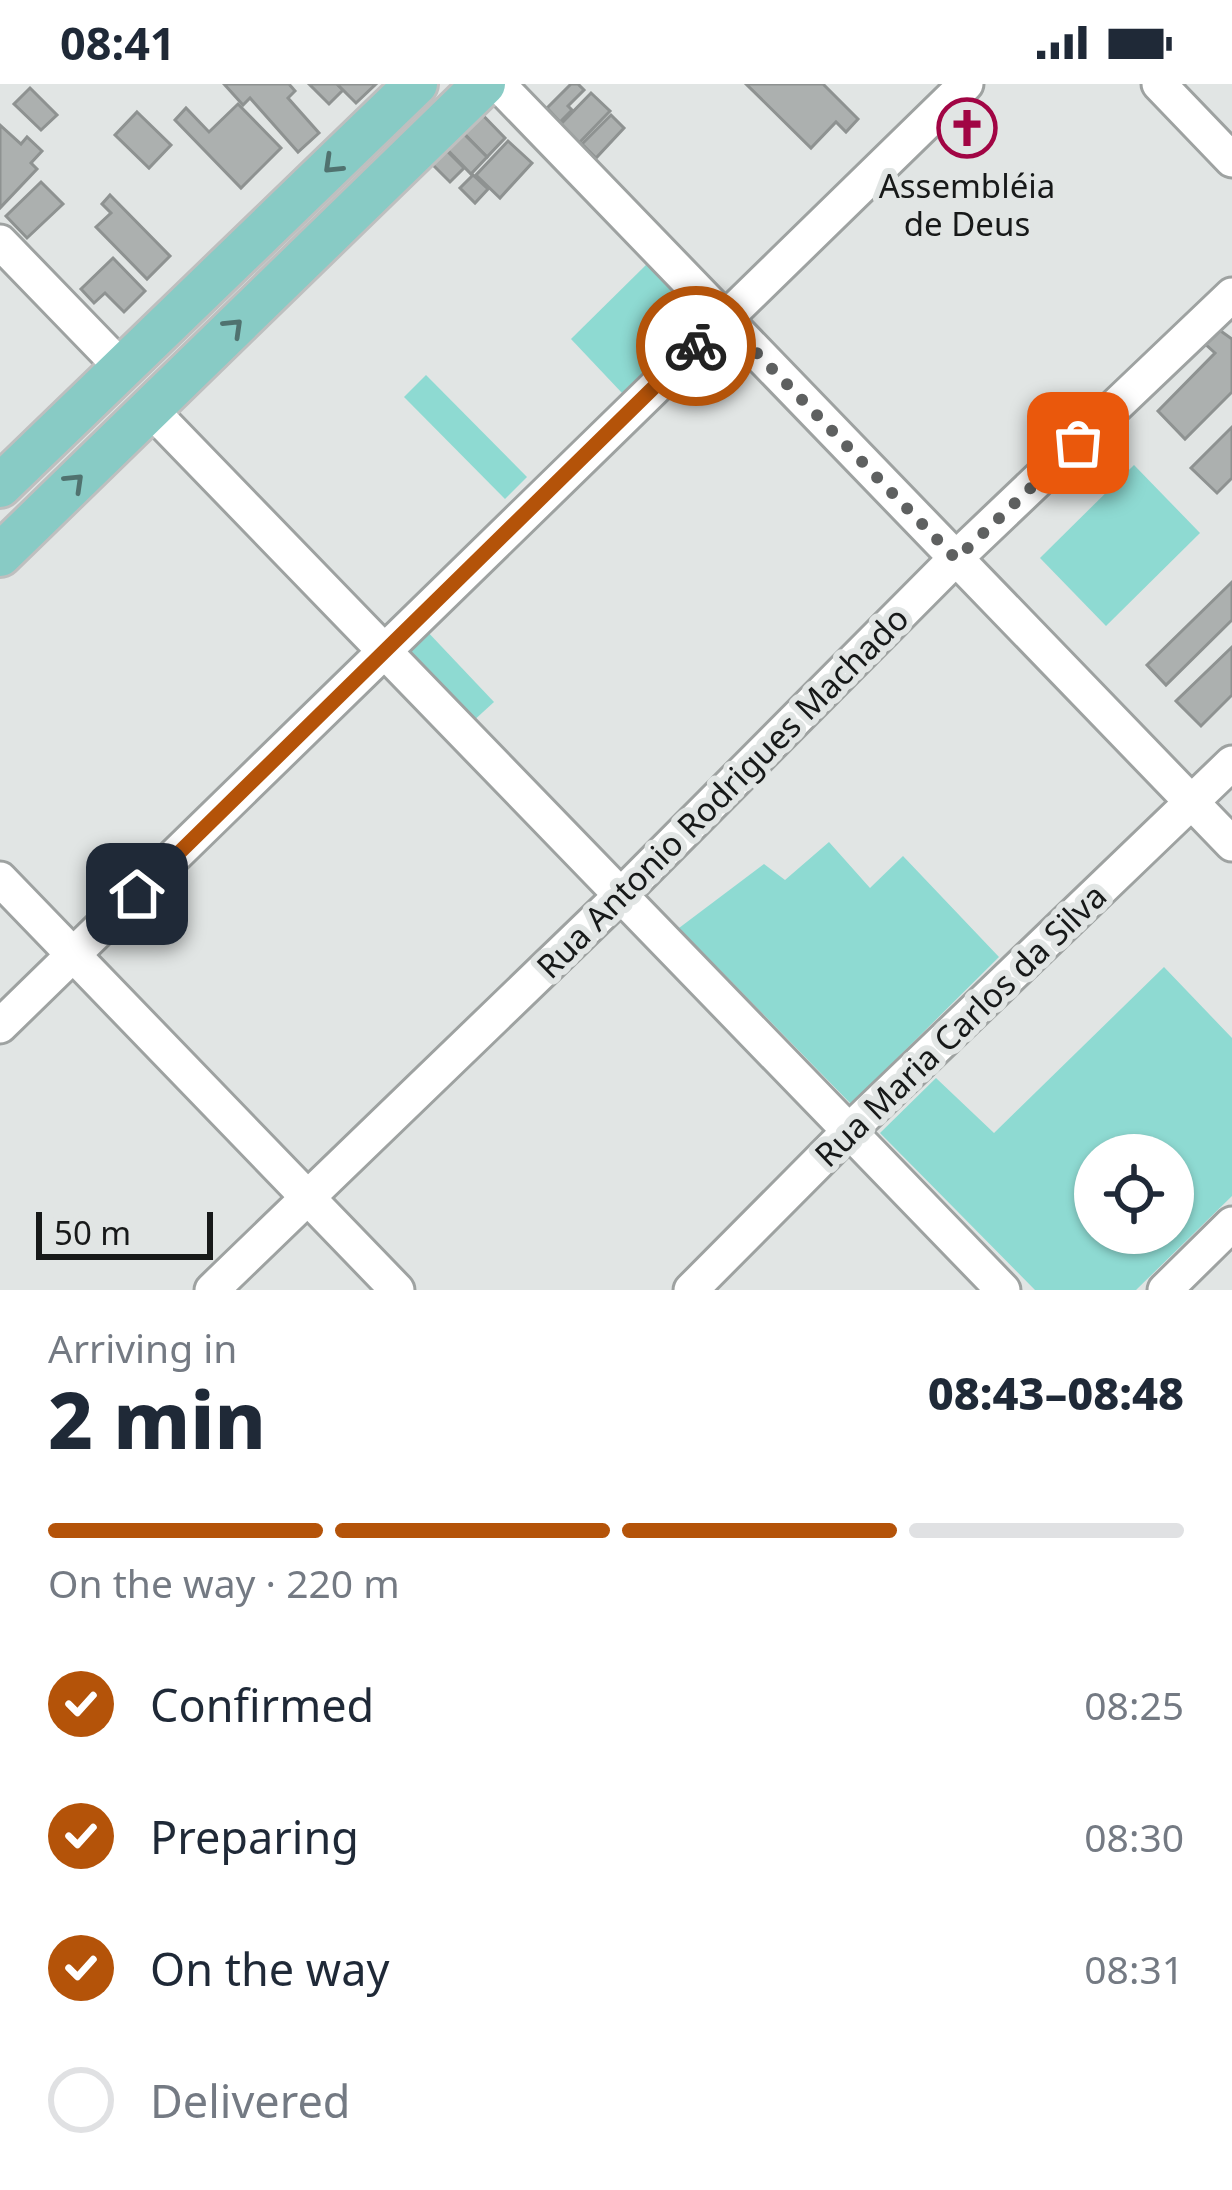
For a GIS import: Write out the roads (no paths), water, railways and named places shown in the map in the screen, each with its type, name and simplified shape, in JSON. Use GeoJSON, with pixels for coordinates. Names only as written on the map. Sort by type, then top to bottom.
{"type":"FeatureCollection","features":[{"type":"Feature","properties":{"kind":"main road"},"geometry":{"type":"LineString","coordinates":[[0,486],[416,84]]}},
{"type":"Feature","properties":{"kind":"main road"},"geometry":{"type":"LineString","coordinates":[[9,528],[150,409],[484,84]]}},
{"type":"Feature","properties":{"kind":"street"},"geometry":{"type":"LineString","coordinates":[[498,84],[1232,844]]}},
{"type":"Feature","properties":{"kind":"street"},"geometry":{"type":"LineString","coordinates":[[0,1026],[967,84]]}},
{"type":"Feature","properties":{"kind":"street"},"geometry":{"type":"LineString","coordinates":[[1159,84],[1232,160]]}},
{"type":"Feature","properties":{"kind":"street"},"geometry":{"type":"LineString","coordinates":[[0,242],[122,368]]}},
{"type":"Feature","properties":{"kind":"street","name":"Rua Antonio Rodrigues Machado"},"geometry":{"type":"LineString","coordinates":[[212,1290],[619,897],[956,559],[1232,295]]}},
{"type":"Feature","properties":{"kind":"street"},"geometry":{"type":"LineString","coordinates":[[150,409],[1004,1290]]}},
{"type":"Feature","properties":{"kind":"street","name":"Rua Maria Carlos da Silva"},"geometry":{"type":"LineString","coordinates":[[691,1290],[849,1131],[1232,763]]}},
{"type":"Feature","properties":{"kind":"street"},"geometry":{"type":"LineString","coordinates":[[0,879],[397,1290]]}},
{"type":"Feature","properties":{"kind":"street"},"geometry":{"type":"LineString","coordinates":[[1165,1290],[1232,1224]]}},
{"type":"Feature","properties":{"kind":"place","name":"Assembléia de Deus"},"geometry":{"type":"Point","coordinates":[967,128]}}]}
